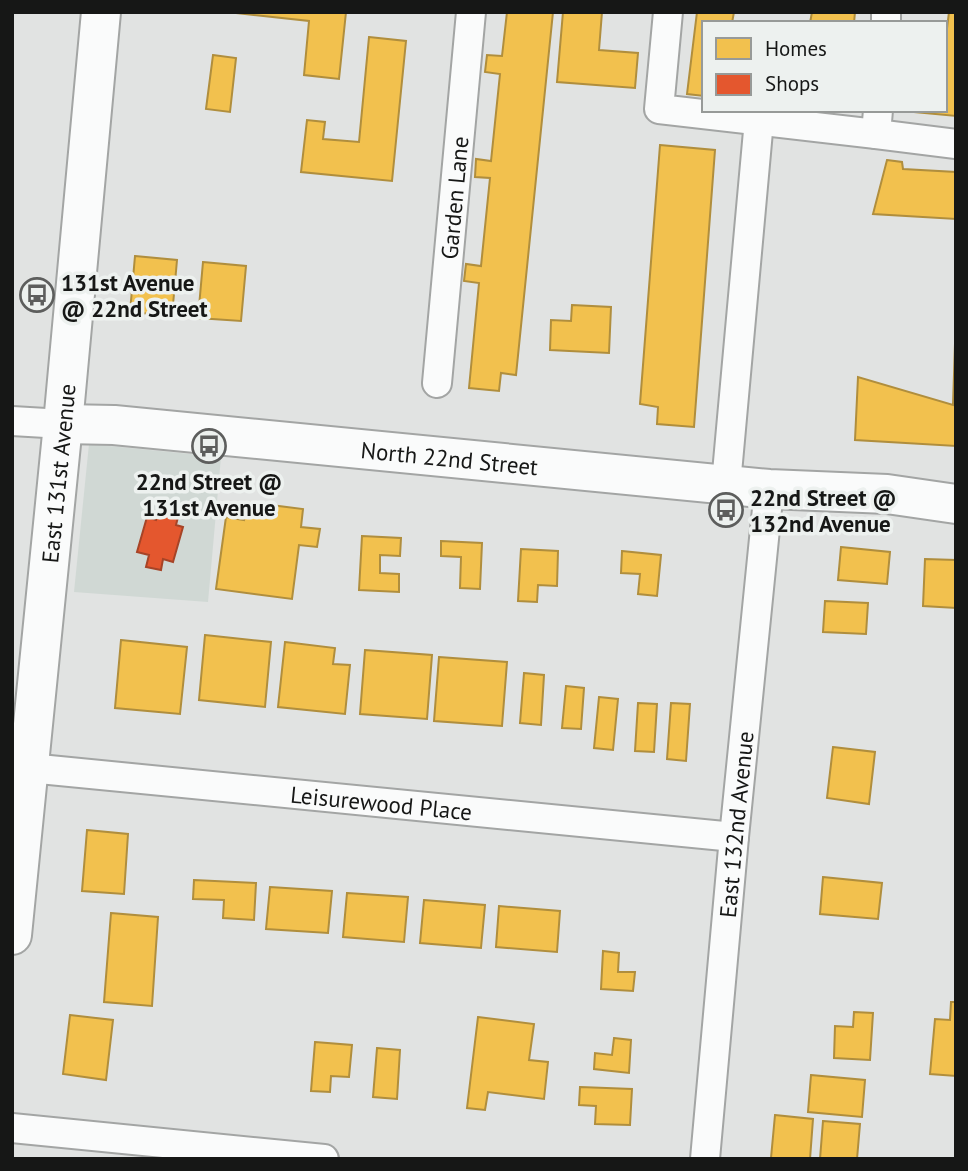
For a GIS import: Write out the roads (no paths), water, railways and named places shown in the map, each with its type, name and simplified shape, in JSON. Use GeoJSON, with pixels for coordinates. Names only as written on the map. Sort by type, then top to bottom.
{"type":"FeatureCollection","features":[{"type":"Feature","properties":{"kind":"street","name":"East 131st Avenue"},"geometry":{"type":"LineString","coordinates":[[13,915],[64,424],[100,12]]}},
{"type":"Feature","properties":{"kind":"street","name":"Garden Lane"},"geometry":{"type":"LineString","coordinates":[[437,383],[471,12]]}},
{"type":"Feature","properties":{"kind":"street"},"geometry":{"type":"LineString","coordinates":[[668,12],[659,109],[759,120],[877,122],[956,144]]}},
{"type":"Feature","properties":{"kind":"street"},"geometry":{"type":"LineString","coordinates":[[726,484],[759,120]]}},
{"type":"Feature","properties":{"kind":"street","name":"North 22nd Street"},"geometry":{"type":"LineString","coordinates":[[12,421],[114,425],[769,489],[887,494],[956,504]]}},
{"type":"Feature","properties":{"kind":"street","name":"East 132nd Avenue"},"geometry":{"type":"LineString","coordinates":[[705,1159],[769,489]]}},
{"type":"Feature","properties":{"kind":"street","name":"North 22nd Street"},"geometry":{"type":"LineString","coordinates":[[887,494],[956,489]]}},
{"type":"Feature","properties":{"kind":"street","name":"Leisurewood Place"},"geometry":{"type":"LineString","coordinates":[[29,768],[734,836]]}},
{"type":"Feature","properties":{"kind":"street"},"geometry":{"type":"LineString","coordinates":[[12,1128],[324,1159]]}},
{"type":"Feature","properties":{"kind":"place","name":"131st Avenue @ 22nd Street"},"geometry":{"type":"Point","coordinates":[37,295]}},
{"type":"Feature","properties":{"kind":"place","name":"22nd Street @ 131st Avenue"},"geometry":{"type":"Point","coordinates":[209,446]}},
{"type":"Feature","properties":{"kind":"place","name":"22nd Street @ 132nd Avenue"},"geometry":{"type":"Point","coordinates":[726,510]}}]}
